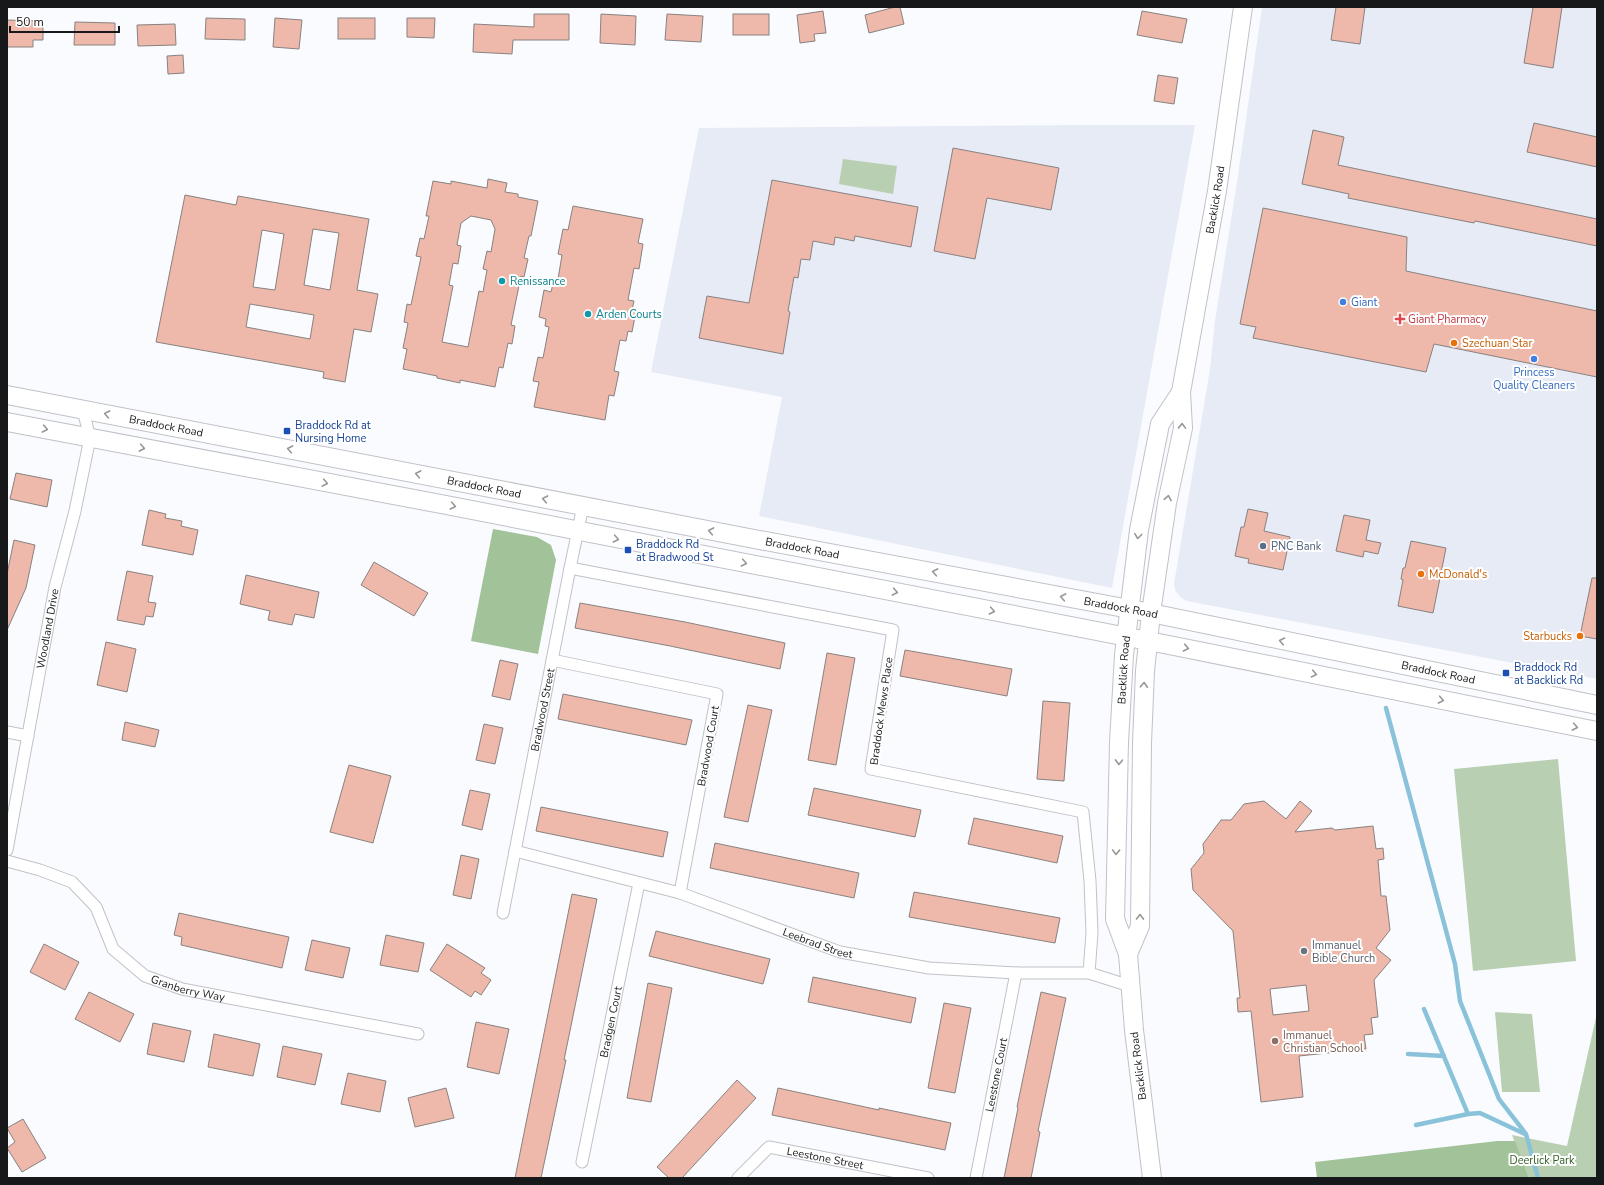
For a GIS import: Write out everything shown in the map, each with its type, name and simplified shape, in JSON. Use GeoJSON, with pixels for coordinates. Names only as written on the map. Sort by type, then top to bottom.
{"type":"FeatureCollection","features":[{"type":"Feature","properties":{"kind":"main road","name":"Backlick Road"},"geometry":{"type":"LineString","coordinates":[[1128,954],[1140,926],[1142,743],[1145,671],[1151,613],[1167,503],[1183,428],[1181,392],[1217,191],[1243,7]]}},
{"type":"Feature","properties":{"kind":"main road","name":"Backlick Road"},"geometry":{"type":"LineString","coordinates":[[1152,1178],[1130,986],[1128,954],[1115,918],[1119,742],[1122,669],[1139,530],[1160,424],[1181,392]]}},
{"type":"Feature","properties":{"kind":"main road","name":"Braddock Road"},"geometry":{"type":"LineString","coordinates":[[7,395],[583,506],[1151,613],[1597,706]]}},
{"type":"Feature","properties":{"kind":"main road"},"geometry":{"type":"LineString","coordinates":[[7,422],[441,504],[578,532],[1148,641],[1597,731]]}},
{"type":"Feature","properties":{"kind":"main road"},"geometry":{"type":"LineString","coordinates":[[1552,722],[1557,698]]}},
{"type":"Feature","properties":{"kind":"street","name":"Woodland Drive"},"geometry":{"type":"LineString","coordinates":[[7,850],[55,587],[75,511],[90,438],[83,410]]}},
{"type":"Feature","properties":{"kind":"street","name":"Bradwood Street"},"geometry":{"type":"LineString","coordinates":[[503,913],[583,506]]}},
{"type":"Feature","properties":{"kind":"street","name":"Braddock Mews Place"},"geometry":{"type":"LineString","coordinates":[[570,568],[893,630],[871,769],[1083,812],[1090,881],[1092,933],[1089,973]]}},
{"type":"Feature","properties":{"kind":"street","name":"Bradwood Court"},"geometry":{"type":"LineString","coordinates":[[552,660],[717,694],[680,893]]}},
{"type":"Feature","properties":{"kind":"street"},"geometry":{"type":"LineString","coordinates":[[7,732],[28,736]]}},
{"type":"Feature","properties":{"kind":"street","name":"Leebrad Street"},"geometry":{"type":"LineString","coordinates":[[515,851],[680,893],[840,952],[929,968],[1016,972],[1089,973],[1130,986]]}},
{"type":"Feature","properties":{"kind":"street","name":"Granberry Way"},"geometry":{"type":"LineString","coordinates":[[7,861],[40,870],[72,882],[96,907],[113,949],[144,976],[182,990],[418,1034]]}},
{"type":"Feature","properties":{"kind":"street","name":"Bradgen Court"},"geometry":{"type":"LineString","coordinates":[[582,1162],[639,883]]}},
{"type":"Feature","properties":{"kind":"street","name":"Leestone Court"},"geometry":{"type":"LineString","coordinates":[[976,1178],[1016,972]]}},
{"type":"Feature","properties":{"kind":"street","name":"Leestone Street"},"geometry":{"type":"LineString","coordinates":[[738,1178],[769,1147],[928,1178]]}},
{"type":"Feature","properties":{"kind":"street"},"geometry":{"type":"LineString","coordinates":[[750,1178],[752,1165]]}},
{"type":"Feature","properties":{"kind":"shaded area"},"geometry":{"type":"Polygon","coordinates":[[[1262,7],[1597,7],[1597,679],[1187,601],[1181,598],[1175,590],[1174,584],[1210,369],[1215,321],[1262,7]]]}},
{"type":"Feature","properties":{"kind":"shaded area"},"geometry":{"type":"Polygon","coordinates":[[[1195,125],[1112,588],[759,516],[782,397],[651,372],[699,128],[1195,125]]]}},
{"type":"Feature","properties":{"kind":"green space"},"geometry":{"type":"Polygon","coordinates":[[[843,159],[897,166],[893,194],[839,184],[843,159]]]}},
{"type":"Feature","properties":{"kind":"green space"},"geometry":{"type":"Polygon","coordinates":[[[493,529],[537,537],[551,545],[556,560],[538,654],[471,641],[493,529]]]}},
{"type":"Feature","properties":{"kind":"green space"},"geometry":{"type":"Polygon","coordinates":[[[1558,759],[1576,961],[1473,971],[1454,769],[1558,759]]]}},
{"type":"Feature","properties":{"kind":"green space"},"geometry":{"type":"Polygon","coordinates":[[[1495,1012],[1532,1014],[1540,1092],[1502,1092],[1495,1012]]]}},
{"type":"Feature","properties":{"kind":"green space","name":"Deerlick Park"},"geometry":{"type":"Polygon","coordinates":[[[1597,1013],[1597,1178],[1529,1178],[1512,1135],[1567,1146],[1597,1013]]]}},
{"type":"Feature","properties":{"kind":"green space"},"geometry":{"type":"Polygon","coordinates":[[[1497,1141],[1515,1141],[1529,1178],[1317,1178],[1315,1162],[1497,1141]]]}},
{"type":"Feature","properties":{"kind":"building"},"geometry":{"type":"Polygon","coordinates":[[[900,7],[904,24],[869,33],[865,15],[900,7]]]}},
{"type":"Feature","properties":{"kind":"building"},"geometry":{"type":"Polygon","coordinates":[[[1336,7],[1365,7],[1360,44],[1331,40],[1336,7]]]}},
{"type":"Feature","properties":{"kind":"building"},"geometry":{"type":"Polygon","coordinates":[[[1533,7],[1562,7],[1553,68],[1524,63],[1533,7]]]}},
{"type":"Feature","properties":{"kind":"building"},"geometry":{"type":"Polygon","coordinates":[[[823,11],[826,33],[814,34],[815,41],[800,43],[797,15],[823,11]]]}},
{"type":"Feature","properties":{"kind":"building"},"geometry":{"type":"Polygon","coordinates":[[[1142,11],[1187,19],[1182,43],[1137,35],[1142,11]]]}},
{"type":"Feature","properties":{"kind":"building"},"geometry":{"type":"Polygon","coordinates":[[[534,14],[569,14],[569,40],[513,40],[512,54],[473,52],[474,24],[534,27],[534,14]]]}},
{"type":"Feature","properties":{"kind":"building"},"geometry":{"type":"Polygon","coordinates":[[[601,14],[636,16],[635,45],[600,43],[601,14]]]}},
{"type":"Feature","properties":{"kind":"building"},"geometry":{"type":"Polygon","coordinates":[[[667,14],[703,16],[701,42],[665,40],[667,14]]]}},
{"type":"Feature","properties":{"kind":"building"},"geometry":{"type":"Polygon","coordinates":[[[733,14],[769,14],[769,35],[733,35],[733,14]]]}},
{"type":"Feature","properties":{"kind":"building"},"geometry":{"type":"Polygon","coordinates":[[[206,18],[245,19],[245,40],[205,39],[206,18]]]}},
{"type":"Feature","properties":{"kind":"building"},"geometry":{"type":"Polygon","coordinates":[[[275,18],[302,20],[299,49],[273,47],[275,18]]]}},
{"type":"Feature","properties":{"kind":"building"},"geometry":{"type":"Polygon","coordinates":[[[338,18],[375,18],[375,39],[338,39],[338,18]]]}},
{"type":"Feature","properties":{"kind":"building"},"geometry":{"type":"Polygon","coordinates":[[[407,18],[435,18],[434,38],[407,37],[407,18]]]}},
{"type":"Feature","properties":{"kind":"building"},"geometry":{"type":"Polygon","coordinates":[[[7,20],[43,21],[43,40],[33,40],[33,47],[7,47],[7,20]]]}},
{"type":"Feature","properties":{"kind":"building"},"geometry":{"type":"Polygon","coordinates":[[[75,22],[115,23],[115,45],[74,45],[75,22]]]}},
{"type":"Feature","properties":{"kind":"building"},"geometry":{"type":"Polygon","coordinates":[[[175,24],[176,45],[138,46],[137,25],[175,24]]]}},
{"type":"Feature","properties":{"kind":"building"},"geometry":{"type":"Polygon","coordinates":[[[183,55],[184,73],[168,74],[167,56],[183,55]]]}},
{"type":"Feature","properties":{"kind":"building"},"geometry":{"type":"Polygon","coordinates":[[[1158,75],[1178,78],[1174,104],[1154,101],[1158,75]]]}},
{"type":"Feature","properties":{"kind":"building"},"geometry":{"type":"Polygon","coordinates":[[[1534,123],[1597,137],[1597,167],[1527,152],[1534,123]]]}},
{"type":"Feature","properties":{"kind":"building"},"geometry":{"type":"Polygon","coordinates":[[[1313,130],[1344,137],[1338,165],[1597,219],[1597,246],[1475,221],[1474,223],[1348,198],[1349,194],[1302,184],[1313,130]]]}},
{"type":"Feature","properties":{"kind":"building"},"geometry":{"type":"Polygon","coordinates":[[[953,148],[1059,168],[1051,210],[987,198],[975,259],[934,251],[953,148]]]}},
{"type":"Feature","properties":{"kind":"building","name":"Renissance"},"geometry":{"type":"Polygon","coordinates":[[[488,179],[507,183],[505,192],[518,194],[518,197],[538,201],[531,236],[529,236],[524,258],[528,259],[524,277],[521,276],[511,325],[515,326],[512,344],[508,343],[503,368],[499,367],[495,387],[460,380],[460,383],[437,378],[437,376],[403,369],[407,349],[403,348],[408,323],[404,322],[407,304],[411,305],[421,257],[416,256],[420,238],[424,239],[429,216],[426,216],[433,181],[451,184],[451,181],[487,188],[488,179]],[[471,216],[461,223],[457,245],[461,246],[458,264],[453,263],[449,285],[453,286],[442,342],[468,347],[479,291],[483,292],[487,270],[483,269],[487,251],[491,252],[495,229],[491,220],[471,216]]]}},
{"type":"Feature","properties":{"kind":"building"},"geometry":{"type":"Polygon","coordinates":[[[772,180],[918,207],[911,247],[855,236],[854,241],[835,237],[834,245],[813,241],[810,260],[801,259],[798,278],[794,277],[783,354],[699,338],[707,296],[749,303],[772,180]]]}},
{"type":"Feature","properties":{"kind":"building"},"geometry":{"type":"Polygon","coordinates":[[[185,195],[236,205],[238,196],[369,219],[357,290],[378,294],[371,332],[354,329],[345,382],[323,378],[324,372],[156,342],[185,195]],[[313,229],[304,285],[330,290],[339,233],[313,229]],[[262,230],[253,287],[275,290],[284,234],[262,230]],[[250,304],[246,327],[310,339],[314,315],[250,304]]]}},
{"type":"Feature","properties":{"kind":"building","name":"Arden Courts"},"geometry":{"type":"Polygon","coordinates":[[[573,206],[643,219],[638,243],[643,244],[639,269],[634,268],[628,300],[634,301],[632,310],[636,311],[632,332],[628,331],[626,341],[620,340],[614,371],[619,372],[614,396],[609,395],[605,420],[534,407],[539,382],[533,381],[538,357],[543,358],[549,327],[545,326],[546,319],[539,317],[544,290],[551,292],[553,284],[557,285],[562,255],[558,254],[563,229],[568,230],[573,206]]]}},
{"type":"Feature","properties":{"kind":"building","name":"Giant"},"geometry":{"type":"Polygon","coordinates":[[[1263,208],[1407,237],[1406,271],[1597,311],[1597,377],[1434,344],[1426,372],[1253,338],[1256,327],[1240,324],[1263,208]]]}},
{"type":"Feature","properties":{"kind":"building"},"geometry":{"type":"Polygon","coordinates":[[[16,473],[52,480],[47,507],[10,499],[16,473]]]}},
{"type":"Feature","properties":{"kind":"building","name":"PNC Bank"},"geometry":{"type":"Polygon","coordinates":[[[1248,509],[1268,513],[1264,531],[1290,537],[1283,570],[1248,563],[1249,559],[1235,556],[1241,527],[1244,527],[1248,509]]]}},
{"type":"Feature","properties":{"kind":"building"},"geometry":{"type":"Polygon","coordinates":[[[149,510],[166,514],[165,518],[182,521],[181,526],[198,530],[193,555],[142,545],[149,510]]]}},
{"type":"Feature","properties":{"kind":"building"},"geometry":{"type":"Polygon","coordinates":[[[1344,515],[1370,520],[1366,540],[1381,543],[1378,554],[1364,551],[1363,557],[1336,551],[1344,515]]]}},
{"type":"Feature","properties":{"kind":"building"},"geometry":{"type":"Polygon","coordinates":[[[14,540],[35,545],[26,588],[7,630],[7,574],[14,540]]]}},
{"type":"Feature","properties":{"kind":"building","name":"McDonald's"},"geometry":{"type":"Polygon","coordinates":[[[1411,541],[1446,548],[1433,613],[1398,606],[1403,580],[1401,579],[1403,568],[1405,568],[1411,541]]]}},
{"type":"Feature","properties":{"kind":"building"},"geometry":{"type":"Polygon","coordinates":[[[374,562],[428,593],[414,616],[361,585],[374,562]]]}},
{"type":"Feature","properties":{"kind":"building"},"geometry":{"type":"Polygon","coordinates":[[[127,571],[153,576],[148,602],[156,603],[153,617],[146,616],[144,625],[117,620],[127,571]]]}},
{"type":"Feature","properties":{"kind":"building"},"geometry":{"type":"Polygon","coordinates":[[[246,575],[319,592],[314,618],[295,614],[292,625],[268,620],[270,611],[240,604],[246,575]]]}},
{"type":"Feature","properties":{"kind":"building"},"geometry":{"type":"Polygon","coordinates":[[[1592,578],[1597,578],[1597,639],[1580,636],[1592,578]]]}},
{"type":"Feature","properties":{"kind":"building"},"geometry":{"type":"Polygon","coordinates":[[[580,603],[685,622],[785,643],[780,669],[575,628],[580,603]]]}},
{"type":"Feature","properties":{"kind":"building"},"geometry":{"type":"Polygon","coordinates":[[[106,642],[136,649],[127,692],[97,685],[106,642]]]}},
{"type":"Feature","properties":{"kind":"building"},"geometry":{"type":"Polygon","coordinates":[[[905,650],[1012,669],[1007,696],[900,676],[905,650]]]}},
{"type":"Feature","properties":{"kind":"building"},"geometry":{"type":"Polygon","coordinates":[[[827,653],[855,658],[836,765],[808,760],[827,653]]]}},
{"type":"Feature","properties":{"kind":"building"},"geometry":{"type":"Polygon","coordinates":[[[500,660],[518,664],[510,700],[492,696],[500,660]]]}},
{"type":"Feature","properties":{"kind":"building"},"geometry":{"type":"Polygon","coordinates":[[[563,694],[692,720],[686,745],[558,719],[563,694]]]}},
{"type":"Feature","properties":{"kind":"building"},"geometry":{"type":"Polygon","coordinates":[[[1043,701],[1070,703],[1064,781],[1037,779],[1043,701]]]}},
{"type":"Feature","properties":{"kind":"building"},"geometry":{"type":"Polygon","coordinates":[[[748,705],[772,710],[748,822],[724,817],[748,705]]]}},
{"type":"Feature","properties":{"kind":"building"},"geometry":{"type":"Polygon","coordinates":[[[125,722],[159,730],[155,747],[122,740],[125,722]]]}},
{"type":"Feature","properties":{"kind":"building"},"geometry":{"type":"Polygon","coordinates":[[[484,724],[503,728],[495,764],[476,760],[484,724]]]}},
{"type":"Feature","properties":{"kind":"building"},"geometry":{"type":"Polygon","coordinates":[[[349,765],[391,776],[373,843],[330,832],[349,765]]]}},
{"type":"Feature","properties":{"kind":"building"},"geometry":{"type":"Polygon","coordinates":[[[814,788],[921,810],[915,837],[808,815],[814,788]]]}},
{"type":"Feature","properties":{"kind":"building"},"geometry":{"type":"Polygon","coordinates":[[[470,790],[490,794],[482,830],[462,825],[470,790]]]}},
{"type":"Feature","properties":{"kind":"building","name":"Immanuel Bible Church"},"geometry":{"type":"Polygon","coordinates":[[[1264,801],[1286,819],[1300,801],[1312,811],[1295,832],[1373,826],[1376,849],[1383,848],[1384,859],[1378,860],[1381,896],[1386,896],[1390,930],[1376,948],[1391,960],[1374,980],[1378,1017],[1371,1018],[1373,1034],[1364,1035],[1366,1049],[1299,1056],[1303,1097],[1261,1102],[1251,1011],[1238,1012],[1237,998],[1240,998],[1233,931],[1193,890],[1191,869],[1204,853],[1203,844],[1221,820],[1231,820],[1244,804],[1264,801]],[[1306,985],[1270,989],[1273,1015],[1309,1011],[1306,985]]]}},
{"type":"Feature","properties":{"kind":"building"},"geometry":{"type":"Polygon","coordinates":[[[541,807],[668,832],[663,857],[536,831],[541,807]]]}},
{"type":"Feature","properties":{"kind":"building"},"geometry":{"type":"Polygon","coordinates":[[[974,818],[1063,836],[1057,863],[968,844],[974,818]]]}},
{"type":"Feature","properties":{"kind":"building"},"geometry":{"type":"Polygon","coordinates":[[[715,843],[859,873],[854,898],[710,868],[715,843]]]}},
{"type":"Feature","properties":{"kind":"building"},"geometry":{"type":"Polygon","coordinates":[[[461,855],[479,859],[471,899],[453,895],[461,855]]]}},
{"type":"Feature","properties":{"kind":"building"},"geometry":{"type":"Polygon","coordinates":[[[914,892],[1060,918],[1055,943],[909,917],[914,892]]]}},
{"type":"Feature","properties":{"kind":"building"},"geometry":{"type":"Polygon","coordinates":[[[572,894],[597,899],[564,1060],[566,1060],[541,1178],[515,1178],[572,894]]]}},
{"type":"Feature","properties":{"kind":"building"},"geometry":{"type":"Polygon","coordinates":[[[179,913],[289,937],[282,968],[181,945],[182,937],[174,935],[179,913]]]}},
{"type":"Feature","properties":{"kind":"building"},"geometry":{"type":"Polygon","coordinates":[[[656,931],[770,959],[763,984],[649,956],[656,931]]]}},
{"type":"Feature","properties":{"kind":"building"},"geometry":{"type":"Polygon","coordinates":[[[386,935],[424,943],[418,972],[380,965],[386,935]]]}},
{"type":"Feature","properties":{"kind":"building"},"geometry":{"type":"Polygon","coordinates":[[[312,940],[350,948],[343,978],[305,970],[312,940]]]}},
{"type":"Feature","properties":{"kind":"building"},"geometry":{"type":"Polygon","coordinates":[[[44,944],[79,962],[65,990],[30,972],[44,944]]]}},
{"type":"Feature","properties":{"kind":"building"},"geometry":{"type":"Polygon","coordinates":[[[447,944],[485,968],[481,973],[491,980],[481,995],[475,991],[471,997],[430,970],[447,944]]]}},
{"type":"Feature","properties":{"kind":"building"},"geometry":{"type":"Polygon","coordinates":[[[813,977],[916,998],[911,1023],[808,1002],[813,977]]]}},
{"type":"Feature","properties":{"kind":"building"},"geometry":{"type":"Polygon","coordinates":[[[648,983],[672,988],[651,1102],[627,1098],[648,983]]]}},
{"type":"Feature","properties":{"kind":"building"},"geometry":{"type":"Polygon","coordinates":[[[89,992],[134,1014],[120,1042],[75,1019],[89,992]]]}},
{"type":"Feature","properties":{"kind":"building"},"geometry":{"type":"Polygon","coordinates":[[[1041,992],[1066,998],[1038,1131],[1040,1132],[1031,1178],[1004,1178],[1017,1107],[1041,992]]]}},
{"type":"Feature","properties":{"kind":"building"},"geometry":{"type":"Polygon","coordinates":[[[944,1003],[971,1008],[955,1093],[928,1088],[944,1003]]]}},
{"type":"Feature","properties":{"kind":"building"},"geometry":{"type":"Polygon","coordinates":[[[476,1022],[509,1029],[499,1074],[467,1067],[476,1022]]]}},
{"type":"Feature","properties":{"kind":"building"},"geometry":{"type":"Polygon","coordinates":[[[153,1023],[191,1031],[184,1062],[147,1054],[153,1023]]]}},
{"type":"Feature","properties":{"kind":"building"},"geometry":{"type":"Polygon","coordinates":[[[214,1034],[260,1044],[253,1076],[208,1067],[214,1034]]]}},
{"type":"Feature","properties":{"kind":"building"},"geometry":{"type":"Polygon","coordinates":[[[283,1046],[322,1054],[315,1085],[277,1077],[283,1046]]]}},
{"type":"Feature","properties":{"kind":"building"},"geometry":{"type":"Polygon","coordinates":[[[348,1073],[386,1081],[380,1112],[341,1104],[348,1073]]]}},
{"type":"Feature","properties":{"kind":"building"},"geometry":{"type":"Polygon","coordinates":[[[737,1080],[756,1098],[682,1178],[669,1178],[657,1167],[737,1080]]]}},
{"type":"Feature","properties":{"kind":"building"},"geometry":{"type":"Polygon","coordinates":[[[446,1088],[454,1118],[415,1127],[408,1098],[446,1088]]]}},
{"type":"Feature","properties":{"kind":"building"},"geometry":{"type":"Polygon","coordinates":[[[778,1088],[879,1110],[879,1108],[951,1123],[945,1150],[772,1115],[778,1088]]]}},
{"type":"Feature","properties":{"kind":"building"},"geometry":{"type":"Polygon","coordinates":[[[23,1119],[46,1158],[22,1172],[7,1148],[15,1142],[7,1128],[23,1119]]]}},
{"type":"Feature","properties":{"kind":"waterway"},"geometry":{"type":"LineString","coordinates":[[1386,708],[1455,964],[1460,1001],[1499,1099],[1526,1134],[1538,1178]]}},
{"type":"Feature","properties":{"kind":"waterway"},"geometry":{"type":"LineString","coordinates":[[1424,1009],[1468,1114]]}},
{"type":"Feature","properties":{"kind":"waterway"},"geometry":{"type":"LineString","coordinates":[[1408,1054],[1444,1056]]}},
{"type":"Feature","properties":{"kind":"waterway"},"geometry":{"type":"LineString","coordinates":[[1416,1125],[1468,1114],[1480,1113],[1525,1134]]}},
{"type":"Feature","properties":{"kind":"place","name":"Renissance"},"geometry":{"type":"Point","coordinates":[502,281]}},
{"type":"Feature","properties":{"kind":"place","name":"Giant"},"geometry":{"type":"Point","coordinates":[1343,302]}},
{"type":"Feature","properties":{"kind":"place","name":"Arden Courts"},"geometry":{"type":"Point","coordinates":[588,314]}},
{"type":"Feature","properties":{"kind":"place","name":"Giant Pharmacy"},"geometry":{"type":"Point","coordinates":[1400,319]}},
{"type":"Feature","properties":{"kind":"place","name":"Szechuan Star"},"geometry":{"type":"Point","coordinates":[1454,343]}},
{"type":"Feature","properties":{"kind":"place","name":"Princess Quality Cleaners"},"geometry":{"type":"Point","coordinates":[1534,359]}},
{"type":"Feature","properties":{"kind":"place","name":"Braddock Rd at Nursing Home"},"geometry":{"type":"Point","coordinates":[287,431]}},
{"type":"Feature","properties":{"kind":"place","name":"PNC Bank"},"geometry":{"type":"Point","coordinates":[1263,546]}},
{"type":"Feature","properties":{"kind":"place","name":"Braddock Rd at Bradwood St"},"geometry":{"type":"Point","coordinates":[628,550]}},
{"type":"Feature","properties":{"kind":"place","name":"McDonald's"},"geometry":{"type":"Point","coordinates":[1421,574]}},
{"type":"Feature","properties":{"kind":"place","name":"Starbucks"},"geometry":{"type":"Point","coordinates":[1580,636]}},
{"type":"Feature","properties":{"kind":"place","name":"Braddock Rd at Backlick Rd"},"geometry":{"type":"Point","coordinates":[1506,673]}},
{"type":"Feature","properties":{"kind":"place","name":"Immanuel Bible Church"},"geometry":{"type":"Point","coordinates":[1304,951]}},
{"type":"Feature","properties":{"kind":"place","name":"Immanuel Christian School"},"geometry":{"type":"Point","coordinates":[1275,1041]}}]}
